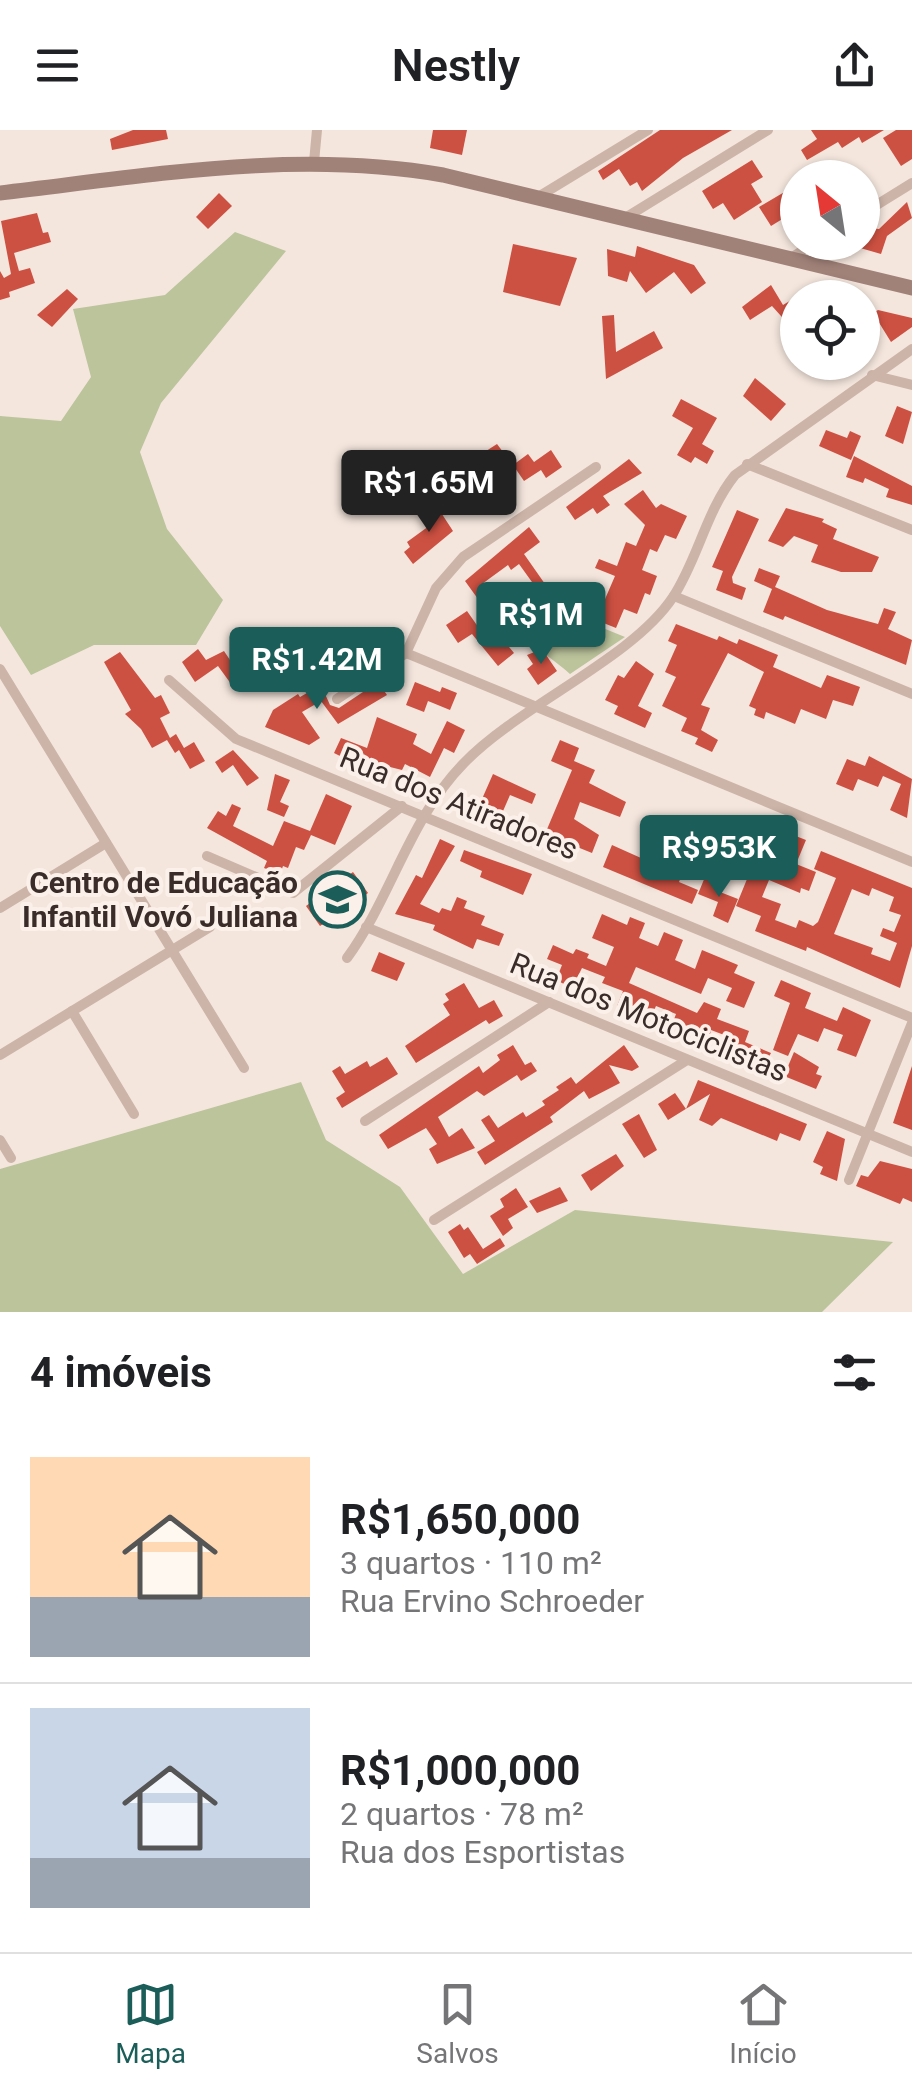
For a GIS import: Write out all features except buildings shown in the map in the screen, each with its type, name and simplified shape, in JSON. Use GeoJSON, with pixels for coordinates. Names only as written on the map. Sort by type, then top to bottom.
{"type":"FeatureCollection","features":[{"type":"Feature","properties":{"kind":"main road"},"geometry":{"type":"LineString","coordinates":[[0,193],[250,165],[314,162],[411,169],[780,256]]}},
{"type":"Feature","properties":{"kind":"main road"},"geometry":{"type":"LineString","coordinates":[[798,260],[912,288]]}},
{"type":"Feature","properties":{"kind":"street"},"geometry":{"type":"LineString","coordinates":[[314,162],[317,130]]}},
{"type":"Feature","properties":{"kind":"street"},"geometry":{"type":"LineString","coordinates":[[538,197],[648,130]]}},
{"type":"Feature","properties":{"kind":"street"},"geometry":{"type":"LineString","coordinates":[[625,218],[768,130]]}},
{"type":"Feature","properties":{"kind":"street"},"geometry":{"type":"LineString","coordinates":[[880,203],[912,183]]}},
{"type":"Feature","properties":{"kind":"street"},"geometry":{"type":"LineString","coordinates":[[880,370],[912,348]]}},
{"type":"Feature","properties":{"kind":"street"},"geometry":{"type":"LineString","coordinates":[[880,377],[912,384]]}},
{"type":"Feature","properties":{"kind":"street"},"geometry":{"type":"LineString","coordinates":[[346,958],[366,927],[422,814],[466,760],[534,706],[632,638],[674,596],[717,501],[747,464],[865,380]]}},
{"type":"Feature","properties":{"kind":"street"},"geometry":{"type":"LineString","coordinates":[[747,464],[912,530]]}},
{"type":"Feature","properties":{"kind":"street"},"geometry":{"type":"LineString","coordinates":[[337,698],[406,653],[448,570],[596,467]]}},
{"type":"Feature","properties":{"kind":"street"},"geometry":{"type":"LineString","coordinates":[[674,596],[912,694]]}},
{"type":"Feature","properties":{"kind":"street"},"geometry":{"type":"LineString","coordinates":[[406,653],[912,862]]}},
{"type":"Feature","properties":{"kind":"street"},"geometry":{"type":"LineString","coordinates":[[0,669],[244,1068]]}},
{"type":"Feature","properties":{"kind":"street","name":"Rua dos Atiradores"},"geometry":{"type":"LineString","coordinates":[[168,680],[236,739],[912,1021]]}},
{"type":"Feature","properties":{"kind":"street"},"geometry":{"type":"LineString","coordinates":[[207,856],[293,893],[402,806]]}},
{"type":"Feature","properties":{"kind":"street"},"geometry":{"type":"LineString","coordinates":[[0,908],[106,843]]}},
{"type":"Feature","properties":{"kind":"street"},"geometry":{"type":"LineString","coordinates":[[0,1055],[210,927]]}},
{"type":"Feature","properties":{"kind":"street","name":"Rua dos Motociclistas"},"geometry":{"type":"LineString","coordinates":[[366,927],[912,1152]]}},
{"type":"Feature","properties":{"kind":"street"},"geometry":{"type":"LineString","coordinates":[[364,1121],[548,1002]]}},
{"type":"Feature","properties":{"kind":"street"},"geometry":{"type":"LineString","coordinates":[[72,1011],[134,1114]]}},
{"type":"Feature","properties":{"kind":"street"},"geometry":{"type":"LineString","coordinates":[[849,1180],[912,1021]]}},
{"type":"Feature","properties":{"kind":"street"},"geometry":{"type":"LineString","coordinates":[[434,1220],[688,1060]]}},
{"type":"Feature","properties":{"kind":"street"},"geometry":{"type":"LineString","coordinates":[[0,1140],[10,1158]]}},
{"type":"Feature","properties":{"kind":"green space"},"geometry":{"type":"Polygon","coordinates":[[[235,232],[286,251],[161,403],[140,452],[167,529],[223,600],[196,645],[94,645],[31,675],[0,626],[0,416],[61,421],[91,377],[73,309],[165,295],[235,232]]]}},
{"type":"Feature","properties":{"kind":"green space"},"geometry":{"type":"Polygon","coordinates":[[[534,600],[625,637],[570,674],[525,639],[505,617],[534,600]]]}},
{"type":"Feature","properties":{"kind":"green space"},"geometry":{"type":"Polygon","coordinates":[[[301,1082],[326,1140],[400,1187],[463,1274],[575,1210],[893,1242],[822,1312],[0,1312],[0,1169],[301,1082]]]}},
{"type":"Feature","properties":{"kind":"place","name":"Centro de Educação Infantil Vovó Juliana"},"geometry":{"type":"Point","coordinates":[337,899]}}]}
